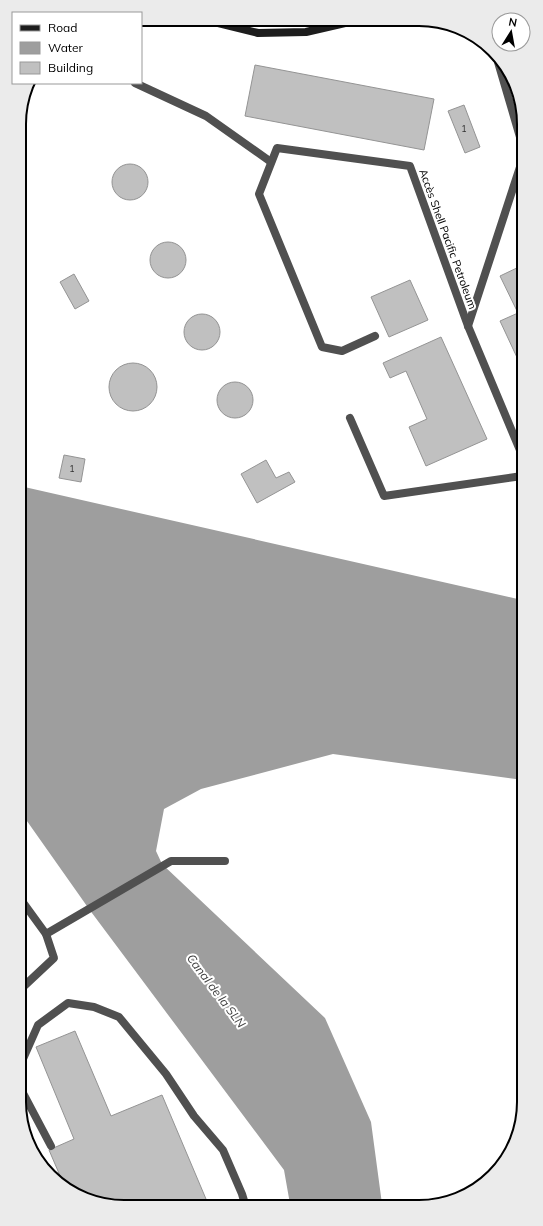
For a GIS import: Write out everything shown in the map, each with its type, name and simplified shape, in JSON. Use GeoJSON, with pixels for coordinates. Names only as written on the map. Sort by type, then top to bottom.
{"type":"FeatureCollection","features":[{"type":"Feature","properties":{"kind":"street"},"geometry":{"type":"LineString","coordinates":[[228,26],[258,33],[306,32],[332,26]]}},
{"type":"Feature","properties":{"kind":"lane"},"geometry":{"type":"LineString","coordinates":[[500,69],[517,127]]}},
{"type":"Feature","properties":{"kind":"lane"},"geometry":{"type":"LineString","coordinates":[[137,84],[206,116],[271,162]]}},
{"type":"Feature","properties":{"kind":"lane","name":"Accès Shell Pacific Petroleum"},"geometry":{"type":"LineString","coordinates":[[375,336],[342,351],[322,347],[259,194],[277,148],[410,166],[468,326],[517,442]]}},
{"type":"Feature","properties":{"kind":"lane","name":"Accès Shell Pacific Petroleum"},"geometry":{"type":"LineString","coordinates":[[468,326],[517,176]]}},
{"type":"Feature","properties":{"kind":"lane"},"geometry":{"type":"LineString","coordinates":[[350,418],[384,496],[517,477]]}},
{"type":"Feature","properties":{"kind":"lane"},"geometry":{"type":"LineString","coordinates":[[46,934],[171,860],[225,861]]}},
{"type":"Feature","properties":{"kind":"lane"},"geometry":{"type":"LineString","coordinates":[[26,906],[46,934],[54,958],[26,984]]}},
{"type":"Feature","properties":{"kind":"lane"},"geometry":{"type":"LineString","coordinates":[[26,1052],[38,1025],[68,1003],[94,1007],[119,1017],[166,1074],[194,1116],[223,1150],[244,1200]]}},
{"type":"Feature","properties":{"kind":"lane"},"geometry":{"type":"LineString","coordinates":[[26,1099],[51,1146]]}},
{"type":"Feature","properties":{"kind":"water","name":"Canal de la SLN"},"geometry":{"type":"Polygon","coordinates":[[[26,487],[517,599],[517,779],[333,754],[201,789],[164,809],[156,851],[162,864],[325,1018],[371,1122],[381,1200],[289,1200],[284,1170],[89,909],[26,820],[26,487]]]}},
{"type":"Feature","properties":{"kind":"building"},"geometry":{"type":"Polygon","coordinates":[[[255,65],[434,99],[424,150],[245,116],[255,65]]]}},
{"type":"Feature","properties":{"kind":"building"},"geometry":{"type":"Polygon","coordinates":[[[464,105],[480,147],[465,153],[448,111],[464,105]]]}},
{"type":"Feature","properties":{"kind":"building"},"geometry":{"type":"Polygon","coordinates":[[[130,164],[143,169],[148,182],[143,195],[130,200],[117,195],[112,182],[117,169],[130,164]]]}},
{"type":"Feature","properties":{"kind":"building"},"geometry":{"type":"Polygon","coordinates":[[[168,242],[181,247],[186,260],[181,273],[168,278],[155,273],[150,260],[155,247],[168,242]]]}},
{"type":"Feature","properties":{"kind":"building"},"geometry":{"type":"Polygon","coordinates":[[[517,268],[517,311],[500,276],[517,268]]]}},
{"type":"Feature","properties":{"kind":"building"},"geometry":{"type":"Polygon","coordinates":[[[74,274],[89,301],[75,309],[60,282],[74,274]]]}},
{"type":"Feature","properties":{"kind":"building"},"geometry":{"type":"Polygon","coordinates":[[[410,280],[428,320],[389,337],[371,297],[410,280]]]}},
{"type":"Feature","properties":{"kind":"building"},"geometry":{"type":"Polygon","coordinates":[[[517,313],[517,357],[500,321],[517,313]]]}},
{"type":"Feature","properties":{"kind":"building"},"geometry":{"type":"Polygon","coordinates":[[[202,314],[215,319],[220,332],[215,345],[202,350],[189,345],[184,332],[189,319],[202,314]]]}},
{"type":"Feature","properties":{"kind":"building"},"geometry":{"type":"Polygon","coordinates":[[[441,337],[487,439],[426,466],[409,427],[427,419],[406,371],[390,378],[383,363],[441,337]]]}},
{"type":"Feature","properties":{"kind":"building"},"geometry":{"type":"Polygon","coordinates":[[[128,363],[138,363],[150,370],[157,382],[157,392],[150,404],[138,411],[128,411],[120,407],[113,400],[109,392],[109,382],[113,374],[120,367],[128,363]]]}},
{"type":"Feature","properties":{"kind":"building"},"geometry":{"type":"Polygon","coordinates":[[[235,382],[248,387],[253,400],[248,413],[235,418],[222,413],[217,400],[222,387],[235,382]]]}},
{"type":"Feature","properties":{"kind":"building"},"geometry":{"type":"Polygon","coordinates":[[[64,455],[85,459],[81,482],[59,478],[64,455]]]}},
{"type":"Feature","properties":{"kind":"building"},"geometry":{"type":"Polygon","coordinates":[[[266,460],[276,478],[289,472],[295,482],[257,503],[241,474],[266,460]]]}},
{"type":"Feature","properties":{"kind":"building"},"geometry":{"type":"Polygon","coordinates":[[[75,1031],[111,1116],[162,1095],[206,1199],[111,1199],[93,1195],[64,1180],[60,1176],[49,1150],[74,1139],[36,1047],[75,1031]]]}}]}
